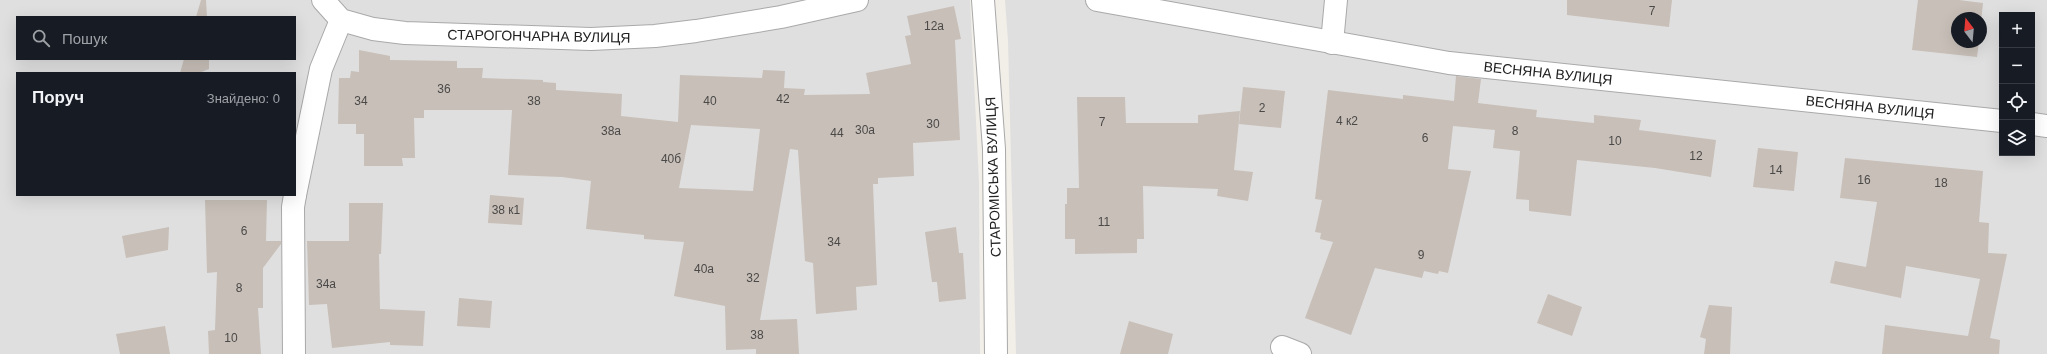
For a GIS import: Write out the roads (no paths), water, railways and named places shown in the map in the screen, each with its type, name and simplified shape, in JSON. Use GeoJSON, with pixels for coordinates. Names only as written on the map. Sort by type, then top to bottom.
{"type":"FeatureCollection","features":[{"type":"Feature","properties":{"kind":"street"},"geometry":{"type":"LineString","coordinates":[[296,190],[321,69],[341,20],[323,0]]}},
{"type":"Feature","properties":{"kind":"street","name":"СТАРОГОНЧАРНА ВУЛИЦЯ"},"geometry":{"type":"LineString","coordinates":[[341,20],[374,29],[405,33],[605,39],[655,36],[696,31],[781,17],[857,0]]}},
{"type":"Feature","properties":{"kind":"street","name":"СТАРОМІСЬКА ВУЛИЦЯ"},"geometry":{"type":"LineString","coordinates":[[983,0],[994,149],[996,354]]}},
{"type":"Feature","properties":{"kind":"street","name":"ВЕСНЯНА ВУЛИЦЯ"},"geometry":{"type":"LineString","coordinates":[[1097,0],[1449,63],[1999,121]]}},
{"type":"Feature","properties":{"kind":"street"},"geometry":{"type":"LineString","coordinates":[[1332,43],[1336,0]]}},
{"type":"Feature","properties":{"kind":"street"},"geometry":{"type":"LineString","coordinates":[[2035,124],[2047,126]]}},
{"type":"Feature","properties":{"kind":"street"},"geometry":{"type":"LineString","coordinates":[[294,354],[292,207],[295,196]]}}]}
